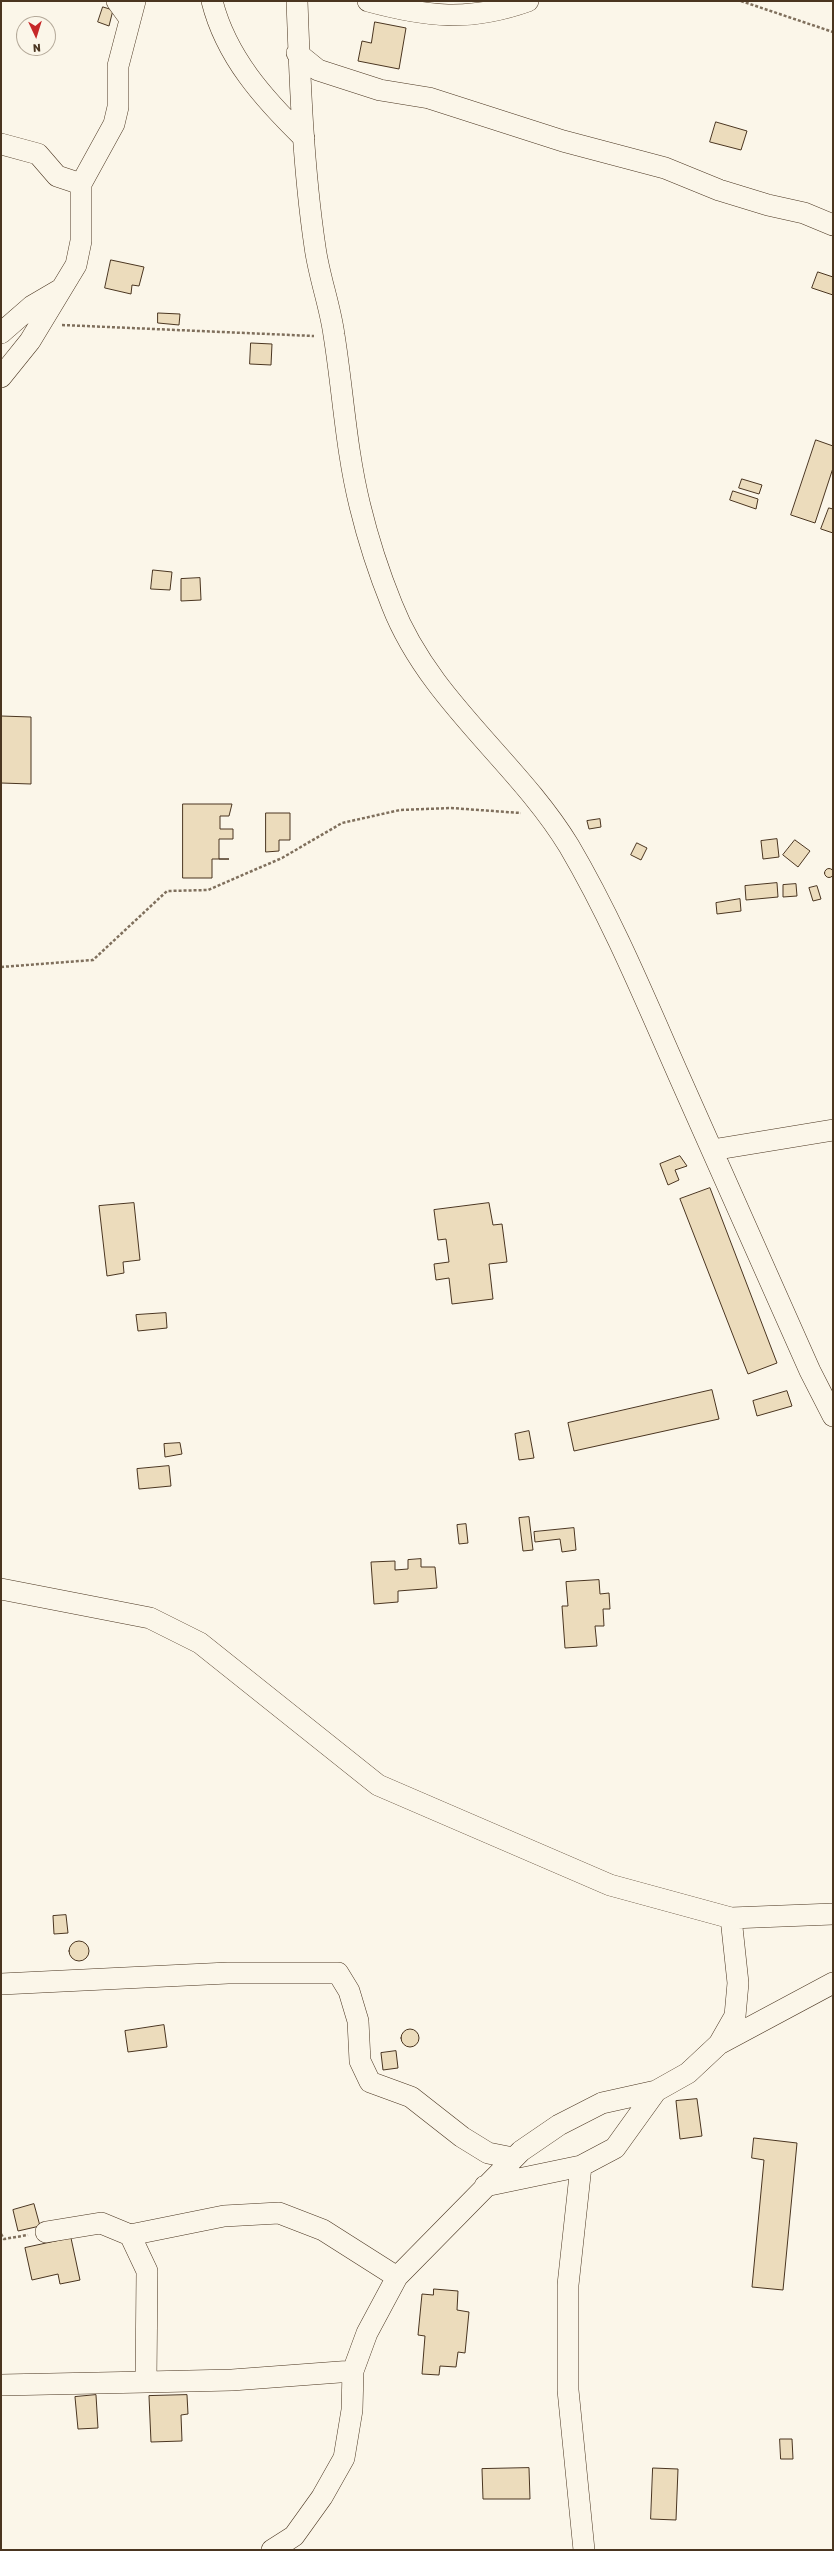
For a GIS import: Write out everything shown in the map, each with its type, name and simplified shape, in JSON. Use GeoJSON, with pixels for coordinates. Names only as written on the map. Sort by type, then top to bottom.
{"type":"FeatureCollection","features":[{"type":"Feature","properties":{"kind":"street"},"geometry":{"type":"LineString","coordinates":[[1,377],[41,324],[76,265],[81,241],[81,184],[114,124],[118,107],[118,66],[133,10],[117,1]]}},
{"type":"Feature","properties":{"kind":"street"},"geometry":{"type":"LineString","coordinates":[[212,1],[217,22],[238,63],[275,110],[304,138]]}},
{"type":"Feature","properties":{"kind":"street"},"geometry":{"type":"LineString","coordinates":[[297,1],[298,53],[314,246],[319,276],[331,311],[359,504],[393,609],[431,678],[547,815],[568,845],[604,912],[833,1416]]}},
{"type":"Feature","properties":{"kind":"street"},"geometry":{"type":"LineString","coordinates":[[368,1],[411,13],[449,16],[499,11],[528,1]]}},
{"type":"Feature","properties":{"kind":"street"},"geometry":{"type":"LineString","coordinates":[[298,53],[318,70],[380,90],[428,98],[563,141],[665,168],[719,190],[768,205],[804,213],[833,225]]}},
{"type":"Feature","properties":{"kind":"street"},"geometry":{"type":"LineString","coordinates":[[1,144],[38,154],[57,176],[81,184]]}},
{"type":"Feature","properties":{"kind":"street"},"geometry":{"type":"LineString","coordinates":[[1,333],[32,306],[63,287]]}},
{"type":"Feature","properties":{"kind":"street"},"geometry":{"type":"LineString","coordinates":[[712,1150],[833,1130]]}},
{"type":"Feature","properties":{"kind":"street"},"geometry":{"type":"LineString","coordinates":[[1,1588],[150,1618],[200,1643],[378,1785],[610,1884],[731,1918],[833,1911]]}},
{"type":"Feature","properties":{"kind":"street"},"geometry":{"type":"LineString","coordinates":[[719,2044],[735,2016],[738,1983],[731,1918]]}},
{"type":"Feature","properties":{"kind":"street"},"geometry":{"type":"LineString","coordinates":[[1,1984],[228,1973],[338,1973],[349,1991],[358,2021],[360,2061],[370,2082],[411,2098],[462,2137],[488,2153],[513,2158]]}},
{"type":"Feature","properties":{"kind":"street"},"geometry":{"type":"LineString","coordinates":[[272,2550],[294,2536],[322,2497],[344,2458],[352,2410],[353,2371],[367,2333],[397,2277],[485,2186],[513,2158],[559,2125],[602,2103],[656,2091],[688,2073],[719,2044],[833,1983]]}},
{"type":"Feature","properties":{"kind":"street"},"geometry":{"type":"LineString","coordinates":[[485,2186],[580,2166],[615,2148],[656,2091]]}},
{"type":"Feature","properties":{"kind":"street"},"geometry":{"type":"LineString","coordinates":[[580,2166],[568,2285],[568,2390],[584,2550]]}},
{"type":"Feature","properties":{"kind":"street"},"geometry":{"type":"LineString","coordinates":[[46,2232],[101,2223],[130,2234],[224,2216],[279,2213],[323,2230],[397,2277]]}},
{"type":"Feature","properties":{"kind":"street"},"geometry":{"type":"LineString","coordinates":[[130,2234],[147,2271],[146,2382]]}},
{"type":"Feature","properties":{"kind":"street"},"geometry":{"type":"LineString","coordinates":[[1,2385],[232,2380],[353,2371]]}},
{"type":"Feature","properties":{"kind":"path"},"geometry":{"type":"LineString","coordinates":[[741,1],[833,32]]}},
{"type":"Feature","properties":{"kind":"path"},"geometry":{"type":"LineString","coordinates":[[41,324],[335,337]]}},
{"type":"Feature","properties":{"kind":"path"},"geometry":{"type":"LineString","coordinates":[[1,966],[93,960],[167,891],[208,890],[282,858],[342,823],[400,810],[452,808],[547,815]]}},
{"type":"Feature","properties":{"kind":"path"},"geometry":{"type":"LineString","coordinates":[[1,2234],[4,2239],[46,2232]]}},
{"type":"Feature","properties":{"kind":"building"},"geometry":{"type":"Polygon","coordinates":[[[103,7],[113,10],[109,26],[98,22],[103,7]]]}},
{"type":"Feature","properties":{"kind":"building"},"geometry":{"type":"Polygon","coordinates":[[[375,22],[406,28],[399,69],[358,61],[362,41],[371,43],[375,22]]]}},
{"type":"Feature","properties":{"kind":"building"},"geometry":{"type":"Polygon","coordinates":[[[716,122],[747,131],[741,150],[710,142],[716,122]]]}},
{"type":"Feature","properties":{"kind":"building"},"geometry":{"type":"Polygon","coordinates":[[[111,260],[144,267],[139,286],[132,285],[131,294],[105,288],[111,260]]]}},
{"type":"Feature","properties":{"kind":"building"},"geometry":{"type":"Polygon","coordinates":[[[818,272],[833,277],[833,295],[812,288],[818,272]]]}},
{"type":"Feature","properties":{"kind":"building"},"geometry":{"type":"Polygon","coordinates":[[[158,313],[180,314],[179,325],[158,323],[158,313]]]}},
{"type":"Feature","properties":{"kind":"building"},"geometry":{"type":"Polygon","coordinates":[[[251,343],[272,344],[271,365],[250,364],[251,343]]]}},
{"type":"Feature","properties":{"kind":"building"},"geometry":{"type":"Polygon","coordinates":[[[816,440],[833,446],[833,468],[815,523],[791,515],[816,440]]]}},
{"type":"Feature","properties":{"kind":"building"},"geometry":{"type":"Polygon","coordinates":[[[742,479],[762,485],[759,494],[739,488],[742,479]]]}},
{"type":"Feature","properties":{"kind":"building"},"geometry":{"type":"Polygon","coordinates":[[[733,491],[758,499],[756,509],[730,500],[733,491]]]}},
{"type":"Feature","properties":{"kind":"building"},"geometry":{"type":"Polygon","coordinates":[[[829,508],[833,509],[833,533],[821,529],[829,508]]]}},
{"type":"Feature","properties":{"kind":"building"},"geometry":{"type":"Polygon","coordinates":[[[153,570],[172,572],[170,590],[151,589],[153,570]]]}},
{"type":"Feature","properties":{"kind":"building"},"geometry":{"type":"Polygon","coordinates":[[[200,578],[201,600],[181,601],[181,579],[200,578]]]}},
{"type":"Feature","properties":{"kind":"building"},"geometry":{"type":"Polygon","coordinates":[[[1,716],[31,717],[31,784],[1,783],[1,716]]]}},
{"type":"Feature","properties":{"kind":"building"},"geometry":{"type":"Polygon","coordinates":[[[183,804],[232,804],[229,816],[220,816],[220,829],[233,829],[233,839],[219,839],[219,859],[212,859],[212,878],[183,878],[183,804]]]}},
{"type":"Feature","properties":{"kind":"building"},"geometry":{"type":"Polygon","coordinates":[[[266,813],[290,813],[290,840],[279,840],[279,851],[266,852],[266,813]]]}},
{"type":"Feature","properties":{"kind":"building"},"geometry":{"type":"Polygon","coordinates":[[[600,819],[601,827],[589,829],[587,821],[600,819]]]}},
{"type":"Feature","properties":{"kind":"building"},"geometry":{"type":"Polygon","coordinates":[[[777,839],[779,857],[763,859],[761,841],[777,839]]]}},
{"type":"Feature","properties":{"kind":"building"},"geometry":{"type":"Polygon","coordinates":[[[795,840],[810,851],[798,867],[783,855],[795,840]]]}},
{"type":"Feature","properties":{"kind":"building"},"geometry":{"type":"Polygon","coordinates":[[[637,843],[647,848],[641,860],[631,855],[637,843]]]}},
{"type":"Feature","properties":{"kind":"building"},"geometry":{"type":"Polygon","coordinates":[[[829,868],[834,873],[829,878],[824,873],[829,868]]]}},
{"type":"Feature","properties":{"kind":"building"},"geometry":{"type":"Polygon","coordinates":[[[777,883],[778,897],[746,900],[745,886],[777,883]]]}},
{"type":"Feature","properties":{"kind":"building"},"geometry":{"type":"Polygon","coordinates":[[[796,884],[797,896],[783,897],[783,885],[796,884]]]}},
{"type":"Feature","properties":{"kind":"building"},"geometry":{"type":"Polygon","coordinates":[[[817,886],[821,899],[813,901],[809,888],[817,886]]]}},
{"type":"Feature","properties":{"kind":"building"},"geometry":{"type":"Polygon","coordinates":[[[740,899],[741,911],[717,914],[716,903],[740,899]]]}},
{"type":"Feature","properties":{"kind":"building"},"geometry":{"type":"Polygon","coordinates":[[[680,1156],[687,1166],[675,1170],[679,1180],[668,1185],[660,1164],[680,1156]]]}},
{"type":"Feature","properties":{"kind":"building"},"geometry":{"type":"Polygon","coordinates":[[[710,1188],[777,1363],[748,1374],[680,1199],[710,1188]]]}},
{"type":"Feature","properties":{"kind":"building"},"geometry":{"type":"Polygon","coordinates":[[[134,1203],[140,1260],[123,1262],[124,1273],[107,1276],[99,1206],[134,1203]]]}},
{"type":"Feature","properties":{"kind":"building"},"geometry":{"type":"Polygon","coordinates":[[[489,1203],[493,1225],[502,1224],[507,1262],[489,1264],[493,1299],[452,1304],[449,1278],[436,1280],[434,1264],[449,1262],[446,1239],[438,1240],[434,1210],[489,1203]]]}},
{"type":"Feature","properties":{"kind":"building"},"geometry":{"type":"Polygon","coordinates":[[[166,1313],[167,1328],[138,1331],[136,1315],[166,1313]]]}},
{"type":"Feature","properties":{"kind":"building"},"geometry":{"type":"Polygon","coordinates":[[[712,1390],[719,1419],[574,1451],[568,1423],[712,1390]]]}},
{"type":"Feature","properties":{"kind":"building"},"geometry":{"type":"Polygon","coordinates":[[[787,1391],[792,1406],[757,1416],[753,1401],[787,1391]]]}},
{"type":"Feature","properties":{"kind":"building"},"geometry":{"type":"Polygon","coordinates":[[[529,1431],[534,1458],[519,1460],[515,1434],[529,1431]]]}},
{"type":"Feature","properties":{"kind":"building"},"geometry":{"type":"Polygon","coordinates":[[[180,1443],[182,1454],[165,1457],[164,1444],[180,1443]]]}},
{"type":"Feature","properties":{"kind":"building"},"geometry":{"type":"Polygon","coordinates":[[[169,1466],[171,1486],[139,1489],[137,1469],[169,1466]]]}},
{"type":"Feature","properties":{"kind":"building"},"geometry":{"type":"Polygon","coordinates":[[[529,1517],[533,1550],[523,1551],[519,1518],[529,1517]]]}},
{"type":"Feature","properties":{"kind":"building"},"geometry":{"type":"Polygon","coordinates":[[[466,1524],[468,1543],[459,1544],[457,1525],[466,1524]]]}},
{"type":"Feature","properties":{"kind":"building"},"geometry":{"type":"Polygon","coordinates":[[[574,1528],[576,1550],[562,1552],[560,1539],[535,1542],[534,1532],[574,1528]]]}},
{"type":"Feature","properties":{"kind":"building"},"geometry":{"type":"Polygon","coordinates":[[[421,1559],[421,1567],[435,1567],[437,1588],[398,1591],[398,1602],[374,1604],[371,1562],[395,1561],[395,1570],[408,1569],[408,1560],[421,1559]]]}},
{"type":"Feature","properties":{"kind":"building"},"geometry":{"type":"Polygon","coordinates":[[[599,1580],[600,1594],[609,1593],[610,1609],[603,1609],[604,1626],[595,1626],[597,1646],[565,1648],[562,1606],[568,1606],[566,1582],[599,1580]]]}},
{"type":"Feature","properties":{"kind":"building"},"geometry":{"type":"Polygon","coordinates":[[[66,1915],[68,1933],[54,1934],[53,1916],[66,1915]]]}},
{"type":"Feature","properties":{"kind":"building"},"geometry":{"type":"Polygon","coordinates":[[[79,1941],[86,1944],[89,1951],[86,1958],[79,1961],[72,1958],[69,1951],[72,1944],[79,1941]]]}},
{"type":"Feature","properties":{"kind":"building"},"geometry":{"type":"Polygon","coordinates":[[[164,2025],[167,2047],[128,2052],[125,2031],[164,2025]]]}},
{"type":"Feature","properties":{"kind":"building"},"geometry":{"type":"Polygon","coordinates":[[[406,2029],[414,2029],[419,2034],[417,2045],[414,2047],[406,2047],[401,2042],[401,2034],[406,2029]]]}},
{"type":"Feature","properties":{"kind":"building"},"geometry":{"type":"Polygon","coordinates":[[[396,2051],[398,2068],[383,2070],[381,2053],[396,2051]]]}},
{"type":"Feature","properties":{"kind":"building"},"geometry":{"type":"Polygon","coordinates":[[[697,2099],[702,2136],[680,2139],[676,2101],[697,2099]]]}},
{"type":"Feature","properties":{"kind":"building"},"geometry":{"type":"Polygon","coordinates":[[[754,2138],[797,2143],[783,2290],[752,2287],[764,2160],[752,2158],[754,2138]]]}},
{"type":"Feature","properties":{"kind":"building"},"geometry":{"type":"Polygon","coordinates":[[[34,2204],[40,2226],[18,2231],[13,2210],[34,2204]]]}},
{"type":"Feature","properties":{"kind":"building"},"geometry":{"type":"Polygon","coordinates":[[[71,2238],[80,2280],[60,2284],[58,2274],[32,2280],[25,2248],[71,2238]]]}},
{"type":"Feature","properties":{"kind":"building"},"geometry":{"type":"Polygon","coordinates":[[[434,2289],[458,2291],[457,2310],[469,2312],[465,2353],[458,2352],[456,2367],[440,2366],[439,2375],[422,2374],[425,2336],[418,2335],[422,2294],[433,2295],[434,2289]]]}},
{"type":"Feature","properties":{"kind":"building"},"geometry":{"type":"Polygon","coordinates":[[[96,2395],[98,2428],[78,2429],[75,2397],[96,2395]]]}},
{"type":"Feature","properties":{"kind":"building"},"geometry":{"type":"Polygon","coordinates":[[[187,2395],[188,2414],[181,2415],[182,2441],[151,2442],[149,2396],[187,2395]]]}},
{"type":"Feature","properties":{"kind":"building"},"geometry":{"type":"Polygon","coordinates":[[[780,2439],[792,2439],[793,2459],[781,2459],[780,2439]]]}},
{"type":"Feature","properties":{"kind":"building"},"geometry":{"type":"Polygon","coordinates":[[[529,2468],[530,2499],[483,2499],[482,2469],[529,2468]]]}},
{"type":"Feature","properties":{"kind":"building"},"geometry":{"type":"Polygon","coordinates":[[[653,2468],[678,2469],[676,2520],[651,2519],[653,2468]]]}}]}
